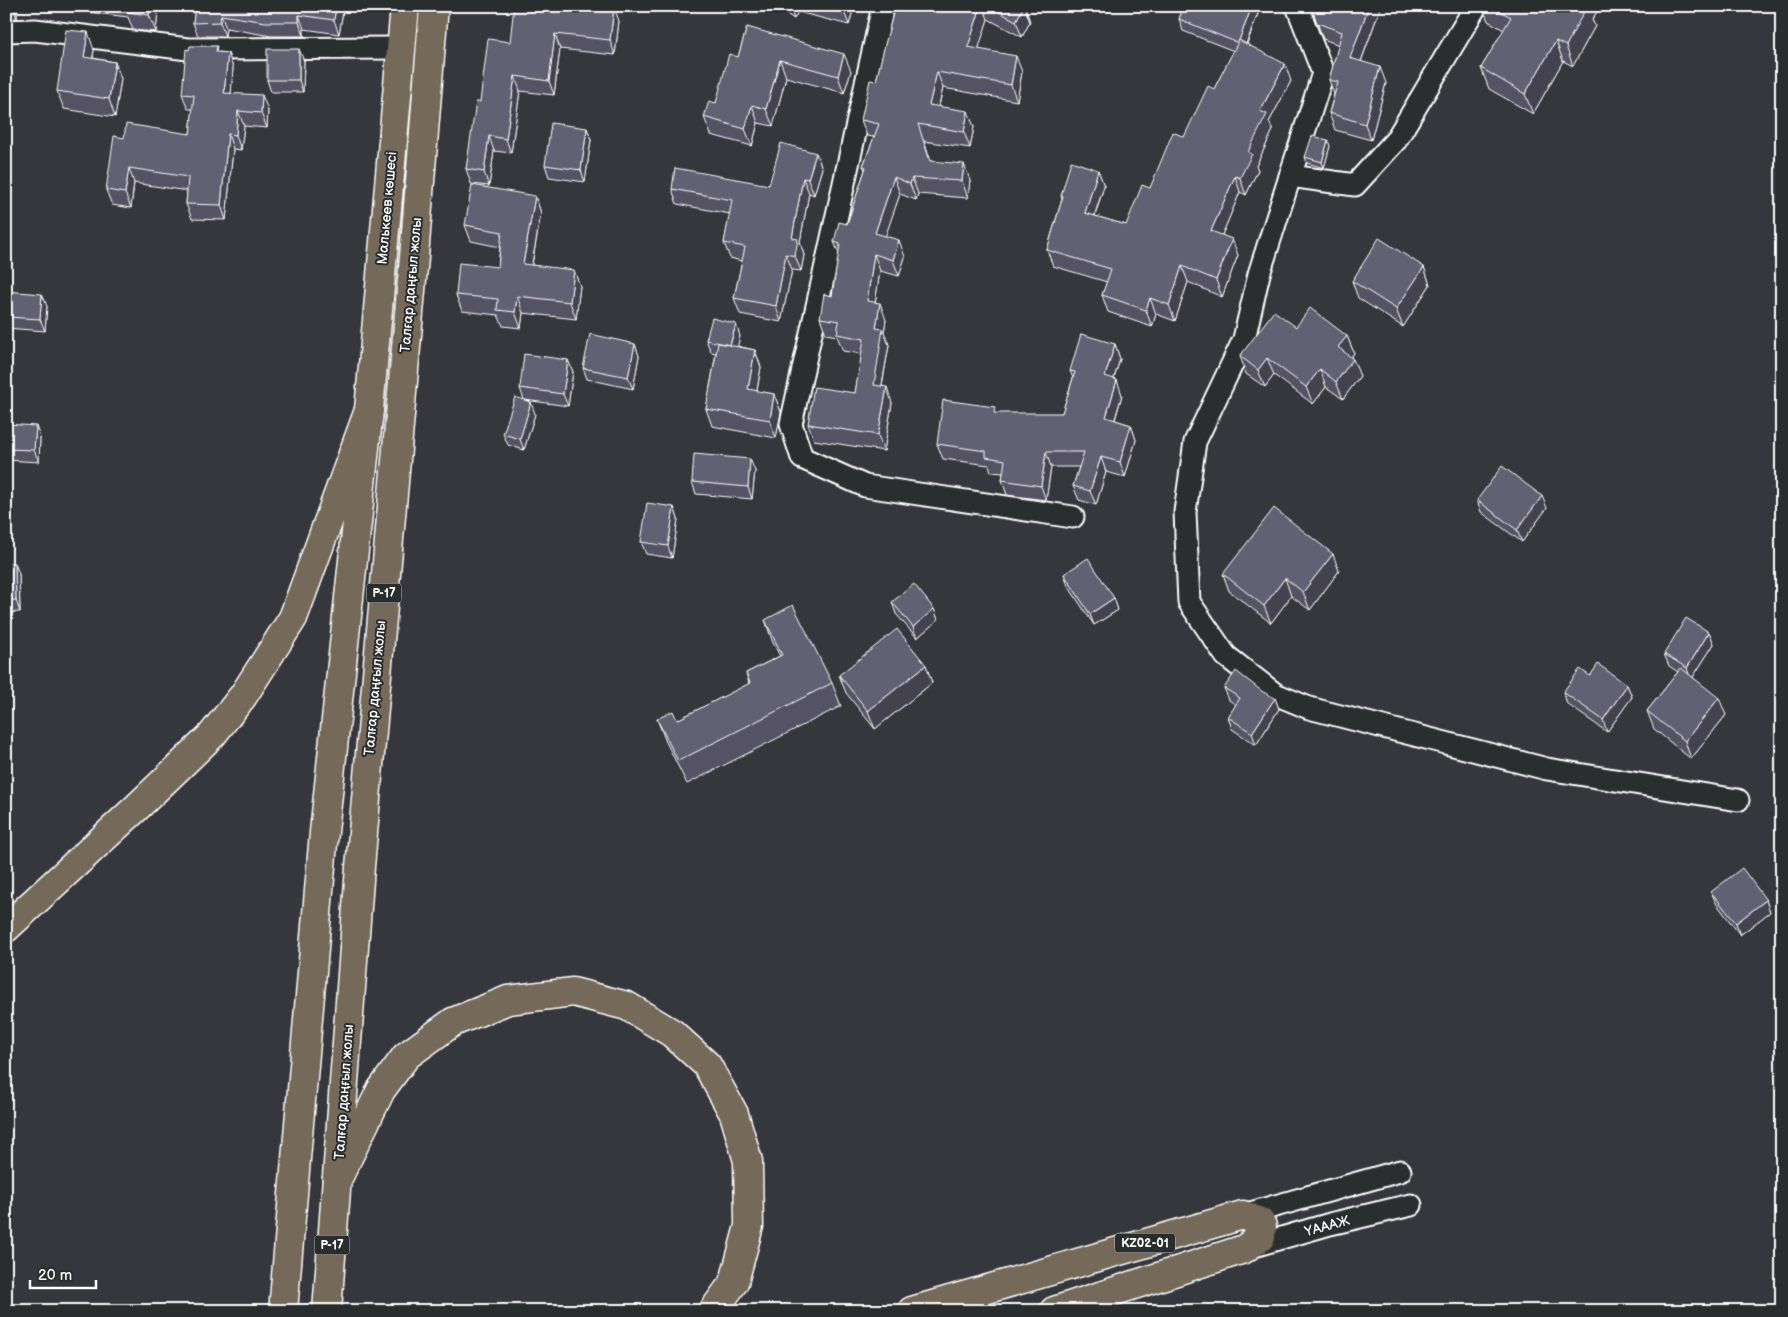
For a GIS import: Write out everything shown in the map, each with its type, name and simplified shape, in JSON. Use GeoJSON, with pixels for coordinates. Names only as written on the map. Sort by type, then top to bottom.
{"type":"FeatureCollection","features":[{"type":"Feature","properties":{"kind":"main road","name":"Малькеев көшесі"},"geometry":{"type":"LineString","coordinates":[[369,410],[405,6]]}},
{"type":"Feature","properties":{"kind":"main road","name":"Талғар даңғыл жолы"},"geometry":{"type":"LineString","coordinates":[[326,1311],[361,857],[414,257],[434,6]]}},
{"type":"Feature","properties":{"kind":"main road"},"geometry":{"type":"LineString","coordinates":[[6,928],[212,735],[243,696],[293,618],[369,410]]}},
{"type":"Feature","properties":{"kind":"main road","name":"P-17"},"geometry":{"type":"LineString","coordinates":[[283,1311],[324,832],[369,410]]}},
{"type":"Feature","properties":{"kind":"main road"},"geometry":{"type":"LineString","coordinates":[[337,1180],[382,1090],[406,1056],[452,1022],[508,1000],[573,992],[626,1006],[672,1033],[707,1065],[734,1114],[748,1161],[749,1226],[734,1282],[713,1311]]}},
{"type":"Feature","properties":{"kind":"main road"},"geometry":{"type":"LineString","coordinates":[[1243,1215],[1260,1222],[1262,1226],[1261,1237],[1244,1249]]}},
{"type":"Feature","properties":{"kind":"main road","name":"KZ02-01"},"geometry":{"type":"LineString","coordinates":[[912,1311],[1243,1215]]}},
{"type":"Feature","properties":{"kind":"main road","name":"KZ02-01"},"geometry":{"type":"LineString","coordinates":[[1054,1311],[1244,1249]]}},
{"type":"Feature","properties":{"kind":"street"},"geometry":{"type":"LineString","coordinates":[[882,6],[791,424],[802,458],[865,486],[1073,517]]}},
{"type":"Feature","properties":{"kind":"street"},"geometry":{"type":"LineString","coordinates":[[1297,6],[1323,73],[1258,274],[1244,339],[1195,442],[1185,512],[1190,602],[1226,656],[1275,694],[1309,708],[1546,769],[1738,800]]}},
{"type":"Feature","properties":{"kind":"street"},"geometry":{"type":"LineString","coordinates":[[1290,176],[1355,185],[1396,140],[1476,6]]}},
{"type":"Feature","properties":{"kind":"street"},"geometry":{"type":"LineString","coordinates":[[6,31],[35,30],[188,49],[401,48]]}},
{"type":"Feature","properties":{"kind":"street","name":"KZ02-01"},"geometry":{"type":"LineString","coordinates":[[1243,1215],[1400,1170]]}},
{"type":"Feature","properties":{"kind":"street","name":"ҮАААЖ"},"geometry":{"type":"LineString","coordinates":[[1244,1249],[1330,1224],[1411,1205]]}},
{"type":"Feature","properties":{"kind":"building"},"geometry":{"type":"Polygon","coordinates":[[[127,6],[150,6],[149,15],[127,12],[127,6]]]}},
{"type":"Feature","properties":{"kind":"building"},"geometry":{"type":"Polygon","coordinates":[[[195,6],[336,6],[334,20],[299,15],[299,22],[266,22],[221,15],[220,22],[193,23],[195,6]]]}},
{"type":"Feature","properties":{"kind":"building"},"geometry":{"type":"Polygon","coordinates":[[[514,6],[614,7],[610,40],[555,34],[549,81],[515,76],[506,139],[489,136],[484,172],[466,169],[476,102],[480,102],[488,39],[510,42],[514,6]]]}},
{"type":"Feature","properties":{"kind":"building"},"geometry":{"type":"Polygon","coordinates":[[[817,6],[847,6],[845,14],[817,6]]]}},
{"type":"Feature","properties":{"kind":"building"},"geometry":{"type":"Polygon","coordinates":[[[895,6],[981,6],[968,47],[1016,56],[1011,85],[937,72],[929,105],[968,111],[964,132],[918,124],[930,161],[964,164],[962,181],[912,178],[910,184],[894,177],[875,233],[899,240],[893,260],[874,254],[867,301],[880,303],[876,328],[883,329],[874,385],[887,387],[878,435],[808,424],[814,387],[855,393],[864,339],[837,334],[839,321],[820,318],[824,294],[832,296],[840,244],[834,242],[839,222],[847,224],[866,167],[863,166],[879,124],[861,120],[870,80],[876,81],[880,65],[882,65],[880,64],[895,6]]]}},
{"type":"Feature","properties":{"kind":"building"},"geometry":{"type":"Polygon","coordinates":[[[988,6],[1024,6],[1016,21],[988,6]]]}},
{"type":"Feature","properties":{"kind":"building"},"geometry":{"type":"Polygon","coordinates":[[[1184,6],[1252,6],[1238,43],[1179,19],[1184,6]]]}},
{"type":"Feature","properties":{"kind":"building"},"geometry":{"type":"Polygon","coordinates":[[[1317,6],[1369,6],[1350,58],[1380,67],[1365,124],[1329,113],[1338,82],[1329,80],[1342,32],[1317,23],[1314,14],[1317,6]]]}},
{"type":"Feature","properties":{"kind":"building"},"geometry":{"type":"Polygon","coordinates":[[[1490,6],[1587,6],[1566,46],[1556,41],[1525,94],[1481,68],[1511,17],[1490,6]]]}},
{"type":"Feature","properties":{"kind":"building"},"geometry":{"type":"Polygon","coordinates":[[[747,27],[844,54],[838,76],[780,60],[766,109],[752,105],[745,129],[704,117],[709,101],[716,103],[729,54],[738,57],[747,27]]]}},
{"type":"Feature","properties":{"kind":"building"},"geometry":{"type":"Polygon","coordinates":[[[66,30],[88,32],[84,57],[115,62],[109,99],[57,91],[66,30]]]}},
{"type":"Feature","properties":{"kind":"building"},"geometry":{"type":"Polygon","coordinates":[[[1239,40],[1285,64],[1260,111],[1267,114],[1248,152],[1252,154],[1240,178],[1235,176],[1211,231],[1232,239],[1216,280],[1182,266],[1169,305],[1150,298],[1146,310],[1102,295],[1111,269],[1047,250],[1071,161],[1098,170],[1085,213],[1126,225],[1142,185],[1150,188],[1173,132],[1184,137],[1208,86],[1214,89],[1239,40]]]}},
{"type":"Feature","properties":{"kind":"building"},"geometry":{"type":"Polygon","coordinates":[[[190,46],[217,46],[216,52],[228,53],[224,93],[262,95],[261,113],[238,111],[236,135],[228,134],[221,205],[186,204],[188,177],[129,168],[125,193],[106,190],[114,136],[124,138],[126,124],[190,134],[194,95],[182,94],[186,49],[189,50],[190,46]]]}},
{"type":"Feature","properties":{"kind":"building"},"geometry":{"type":"Polygon","coordinates":[[[267,49],[299,49],[299,80],[267,80],[267,49]]]}},
{"type":"Feature","properties":{"kind":"building"},"geometry":{"type":"Polygon","coordinates":[[[551,123],[587,128],[581,170],[545,165],[551,123]]]}},
{"type":"Feature","properties":{"kind":"building"},"geometry":{"type":"Polygon","coordinates":[[[1312,136],[1328,140],[1322,162],[1305,157],[1312,136]]]}},
{"type":"Feature","properties":{"kind":"building"},"geometry":{"type":"Polygon","coordinates":[[[781,143],[816,153],[808,179],[803,178],[792,238],[798,239],[795,256],[786,254],[776,306],[734,298],[745,247],[724,243],[732,200],[672,189],[675,168],[769,185],[781,143]]]}},
{"type":"Feature","properties":{"kind":"building"},"geometry":{"type":"Polygon","coordinates":[[[472,185],[535,196],[523,264],[574,270],[570,302],[517,296],[515,312],[497,310],[498,299],[456,295],[459,263],[498,267],[502,232],[465,225],[472,185]]]}},
{"type":"Feature","properties":{"kind":"building"},"geometry":{"type":"Polygon","coordinates":[[[1379,238],[1424,267],[1396,309],[1352,281],[1379,238]]]}},
{"type":"Feature","properties":{"kind":"building"},"geometry":{"type":"Polygon","coordinates":[[[6,291],[42,294],[40,319],[6,317],[6,291]]]}},
{"type":"Feature","properties":{"kind":"building"},"geometry":{"type":"Polygon","coordinates":[[[1310,308],[1347,336],[1338,347],[1353,359],[1336,382],[1320,369],[1306,387],[1267,358],[1258,370],[1240,356],[1274,311],[1296,327],[1310,308]]]}},
{"type":"Feature","properties":{"kind":"building"},"geometry":{"type":"Polygon","coordinates":[[[712,318],[736,324],[730,345],[706,340],[712,318]]]}},
{"type":"Feature","properties":{"kind":"building"},"geometry":{"type":"Polygon","coordinates":[[[590,334],[635,344],[628,377],[583,368],[590,334]]]}},
{"type":"Feature","properties":{"kind":"building"},"geometry":{"type":"Polygon","coordinates":[[[1081,334],[1115,344],[1105,376],[1117,380],[1106,417],[1131,425],[1120,462],[1101,457],[1090,491],[1073,486],[1084,452],[1046,452],[1041,486],[1002,480],[1005,460],[986,457],[986,451],[937,444],[943,400],[995,407],[994,413],[1062,413],[1075,372],[1070,371],[1081,334]]]}},
{"type":"Feature","properties":{"kind":"building"},"geometry":{"type":"Polygon","coordinates":[[[718,343],[755,350],[748,389],[774,394],[770,420],[706,409],[718,343]]]}},
{"type":"Feature","properties":{"kind":"building"},"geometry":{"type":"Polygon","coordinates":[[[524,354],[568,360],[563,394],[520,388],[524,354]]]}},
{"type":"Feature","properties":{"kind":"building"},"geometry":{"type":"Polygon","coordinates":[[[515,397],[531,402],[520,439],[503,434],[515,397]]]}},
{"type":"Feature","properties":{"kind":"building"},"geometry":{"type":"Polygon","coordinates":[[[6,424],[36,426],[34,450],[6,449],[6,424]]]}},
{"type":"Feature","properties":{"kind":"building"},"geometry":{"type":"Polygon","coordinates":[[[694,454],[750,459],[748,487],[692,482],[694,454]]]}},
{"type":"Feature","properties":{"kind":"building"},"geometry":{"type":"Polygon","coordinates":[[[1502,466],[1542,496],[1517,530],[1477,500],[1502,466]]]}},
{"type":"Feature","properties":{"kind":"building"},"geometry":{"type":"Polygon","coordinates":[[[647,503],[674,507],[668,546],[641,542],[647,503]]]}},
{"type":"Feature","properties":{"kind":"building"},"geometry":{"type":"Polygon","coordinates":[[[1274,508],[1333,554],[1303,592],[1285,578],[1264,606],[1223,574],[1274,508]]]}},
{"type":"Feature","properties":{"kind":"building"},"geometry":{"type":"Polygon","coordinates":[[[1088,558],[1114,598],[1090,614],[1064,574],[1088,558]]]}},
{"type":"Feature","properties":{"kind":"building"},"geometry":{"type":"Polygon","coordinates":[[[6,563],[15,563],[16,600],[6,601],[6,563]]]}},
{"type":"Feature","properties":{"kind":"building"},"geometry":{"type":"Polygon","coordinates":[[[914,584],[934,609],[913,627],[892,602],[914,584]]]}},
{"type":"Feature","properties":{"kind":"building"},"geometry":{"type":"Polygon","coordinates":[[[793,605],[832,683],[678,761],[657,719],[673,711],[677,720],[750,683],[746,673],[782,655],[765,620],[793,605]]]}},
{"type":"Feature","properties":{"kind":"building"},"geometry":{"type":"Polygon","coordinates":[[[1686,618],[1709,632],[1687,668],[1664,654],[1686,618]]]}},
{"type":"Feature","properties":{"kind":"building"},"geometry":{"type":"Polygon","coordinates":[[[897,629],[926,665],[868,711],[839,675],[897,629]]]}},
{"type":"Feature","properties":{"kind":"building"},"geometry":{"type":"Polygon","coordinates":[[[1598,664],[1627,685],[1603,720],[1563,692],[1580,669],[1590,676],[1598,664]]]}},
{"type":"Feature","properties":{"kind":"building"},"geometry":{"type":"Polygon","coordinates":[[[1681,668],[1719,698],[1685,741],[1647,711],[1681,668]]]}},
{"type":"Feature","properties":{"kind":"building"},"geometry":{"type":"Polygon","coordinates":[[[1236,671],[1263,692],[1275,698],[1252,733],[1228,717],[1240,698],[1224,688],[1236,671]]]}},
{"type":"Feature","properties":{"kind":"building"},"geometry":{"type":"Polygon","coordinates":[[[1742,868],[1766,900],[1736,923],[1711,892],[1742,868]]]}}]}
